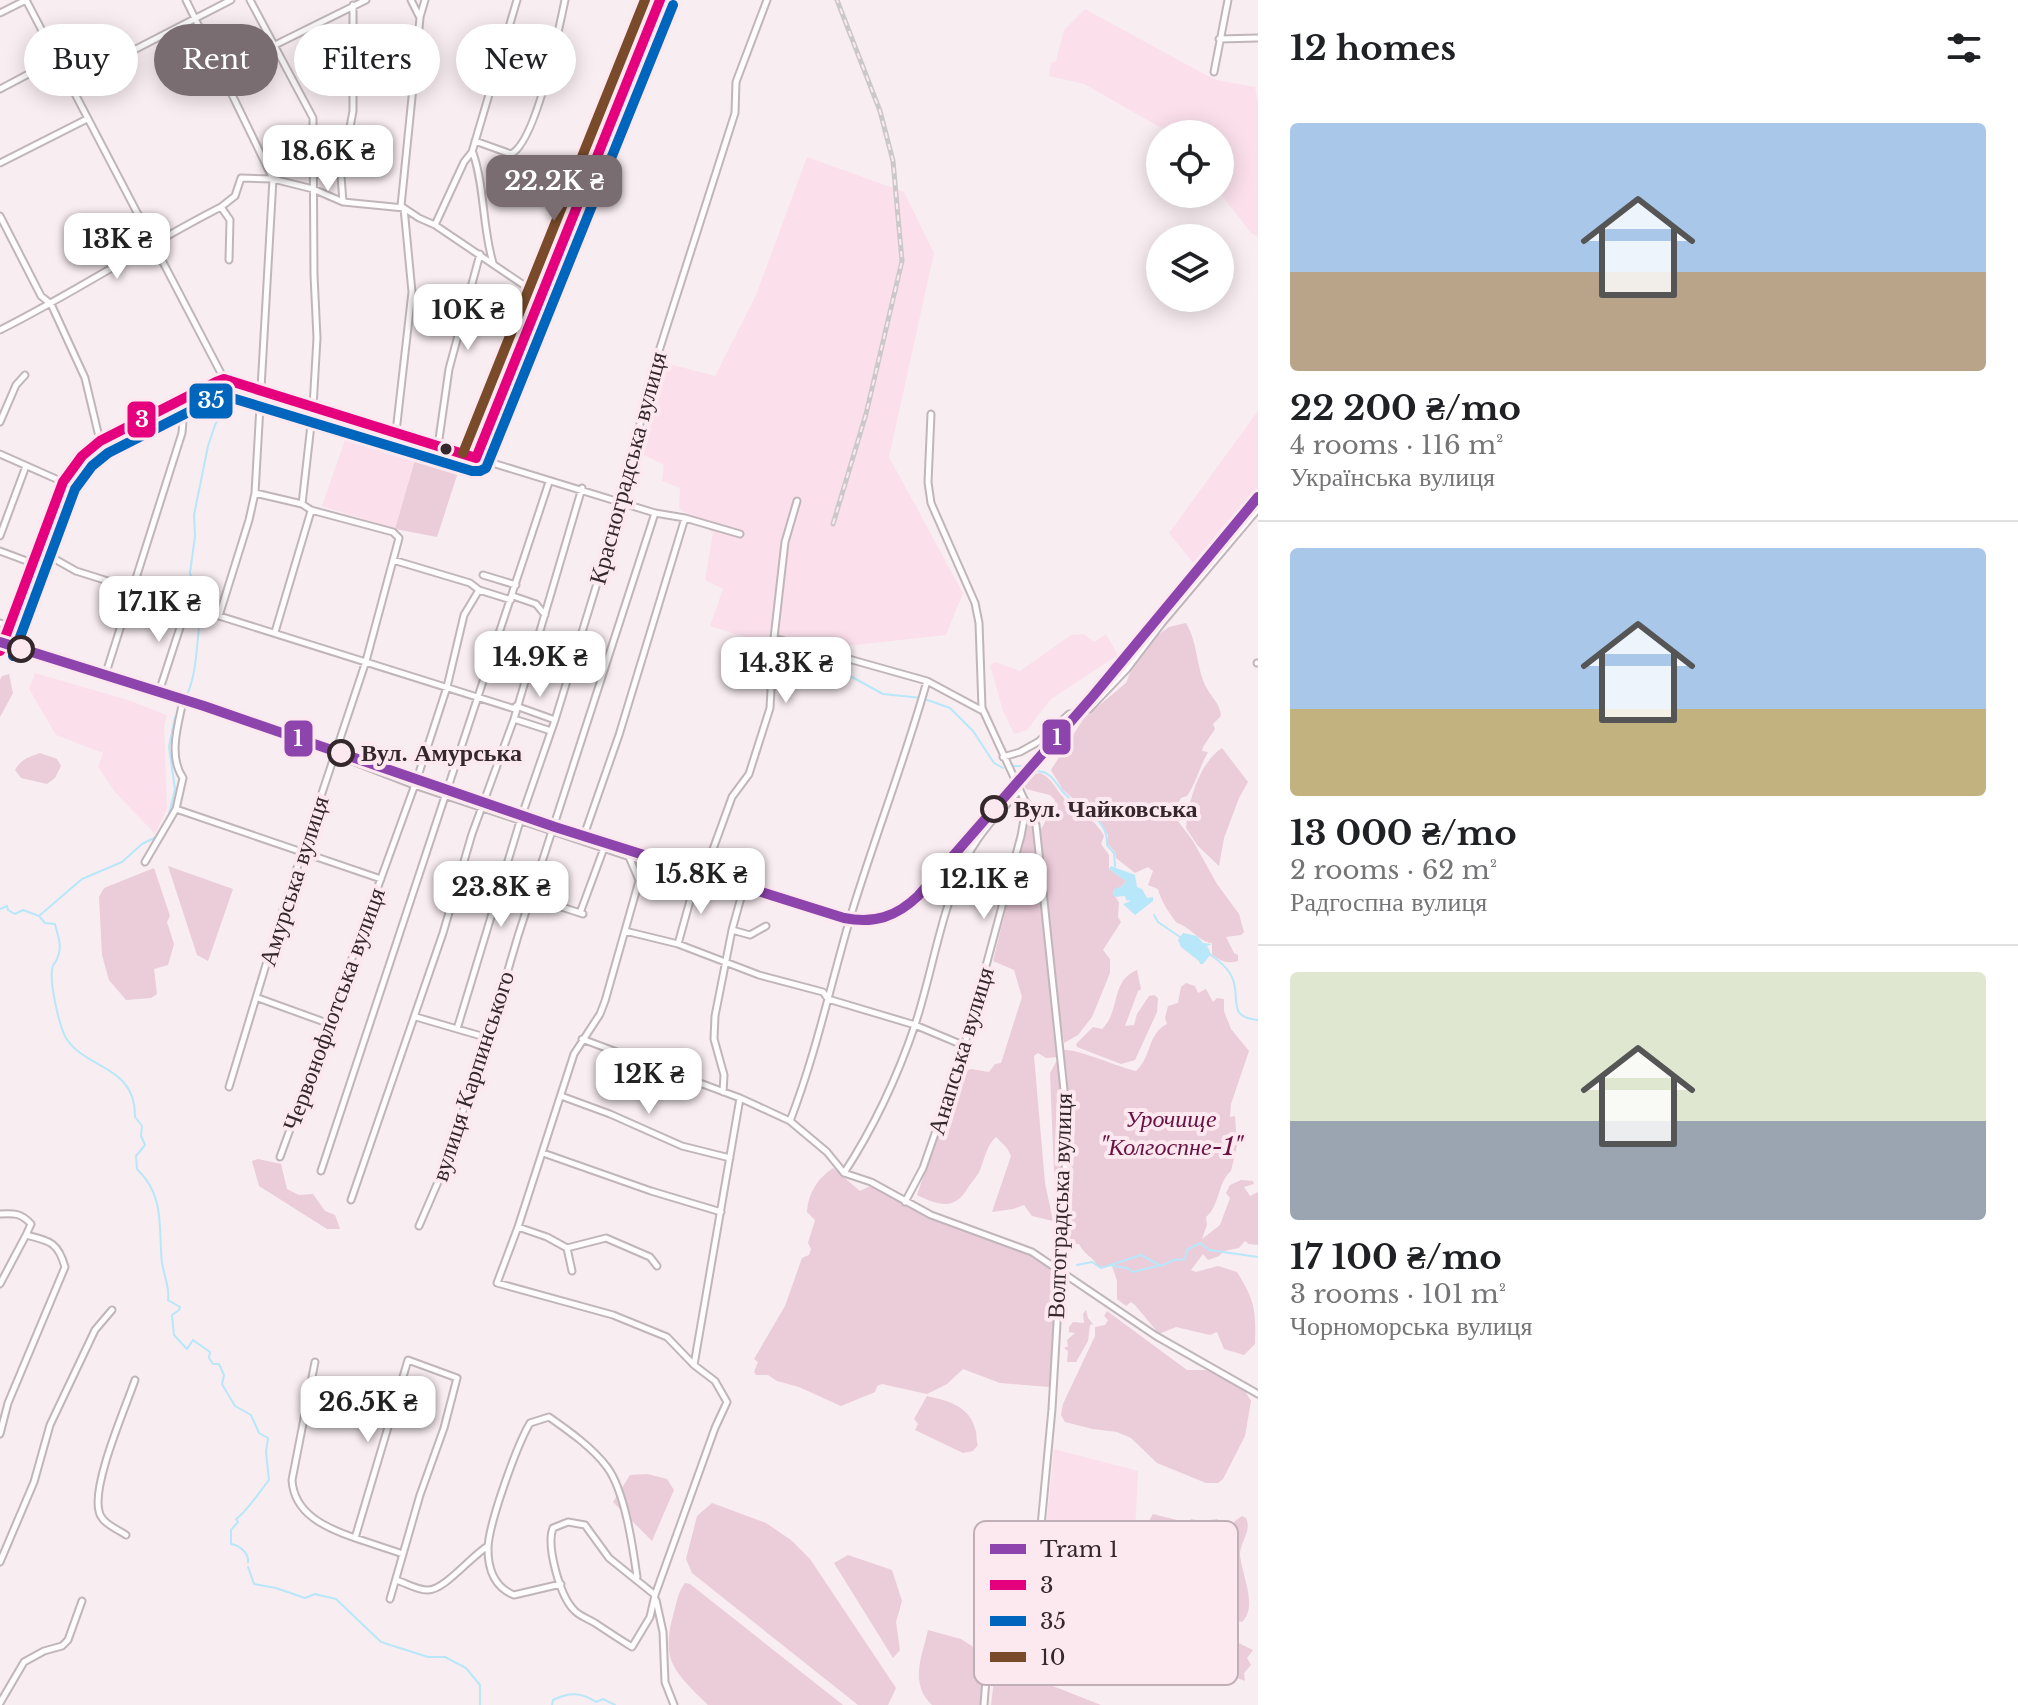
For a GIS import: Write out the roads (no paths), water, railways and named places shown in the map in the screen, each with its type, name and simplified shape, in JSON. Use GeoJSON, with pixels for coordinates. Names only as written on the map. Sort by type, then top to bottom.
{"type":"FeatureCollection","features":[{"type":"Feature","properties":{"kind":"street"},"geometry":{"type":"LineString","coordinates":[[0,13],[26,0],[39,24]]}},
{"type":"Feature","properties":{"kind":"street"},"geometry":{"type":"LineString","coordinates":[[186,0],[273,179],[255,493],[219,616]]}},
{"type":"Feature","properties":{"kind":"street"},"geometry":{"type":"LineString","coordinates":[[138,48],[231,0]]}},
{"type":"Feature","properties":{"kind":"street"},"geometry":{"type":"LineString","coordinates":[[250,0],[262,24]]}},
{"type":"Feature","properties":{"kind":"street"},"geometry":{"type":"LineString","coordinates":[[278,43],[366,0]]}},
{"type":"Feature","properties":{"kind":"street"},"geometry":{"type":"LineString","coordinates":[[411,0],[420,18]]}},
{"type":"Feature","properties":{"kind":"street"},"geometry":{"type":"LineString","coordinates":[[425,0],[420,18],[401,206],[480,254],[541,297]]}},
{"type":"Feature","properties":{"kind":"street"},"geometry":{"type":"LineString","coordinates":[[435,225],[464,162],[472,152],[517,0]]}},
{"type":"Feature","properties":{"kind":"street"},"geometry":{"type":"LineString","coordinates":[[475,141],[511,154],[516,152],[526,137],[553,59],[565,0]]}},
{"type":"Feature","properties":{"kind":"street"},"geometry":{"type":"LineString","coordinates":[[476,458],[660,0]]}},
{"type":"Feature","properties":{"kind":"street","name":"Красноградська вулиця"},"geometry":{"type":"LineString","coordinates":[[457,1029],[622,502],[651,376],[735,113],[736,82],[767,0]]}},
{"type":"Feature","properties":{"kind":"street"},"geometry":{"type":"LineString","coordinates":[[1214,72],[1228,0]]}},
{"type":"Feature","properties":{"kind":"street"},"geometry":{"type":"LineString","coordinates":[[343,202],[341,176],[353,111],[353,5]]}},
{"type":"Feature","properties":{"kind":"street"},"geometry":{"type":"LineString","coordinates":[[1219,39],[1258,38]]}},
{"type":"Feature","properties":{"kind":"street"},"geometry":{"type":"LineString","coordinates":[[278,55],[313,118],[317,338],[302,504]]}},
{"type":"Feature","properties":{"kind":"street"},"geometry":{"type":"LineString","coordinates":[[0,89],[24,76]]}},
{"type":"Feature","properties":{"kind":"street"},"geometry":{"type":"LineString","coordinates":[[77,96],[224,379],[549,482],[582,488],[655,513],[740,534]]}},
{"type":"Feature","properties":{"kind":"street"},"geometry":{"type":"LineString","coordinates":[[0,163],[87,119]]}},
{"type":"Feature","properties":{"kind":"street"},"geometry":{"type":"LineString","coordinates":[[472,152],[480,177],[484,228],[493,263]]}},
{"type":"Feature","properties":{"kind":"street"},"geometry":{"type":"LineString","coordinates":[[0,330],[51,304],[151,243],[221,207],[235,196],[241,178],[273,179],[313,189],[343,202],[404,208]]}},
{"type":"Feature","properties":{"kind":"street"},"geometry":{"type":"LineString","coordinates":[[221,207],[230,220],[229,260]]}},
{"type":"Feature","properties":{"kind":"street"},"geometry":{"type":"LineString","coordinates":[[396,432],[412,292],[404,208]]}},
{"type":"Feature","properties":{"kind":"street"},"geometry":{"type":"LineString","coordinates":[[0,216],[41,296],[51,304],[85,378],[100,441]]}},
{"type":"Feature","properties":{"kind":"street"},"geometry":{"type":"LineString","coordinates":[[438,446],[449,369],[480,254]]}},
{"type":"Feature","properties":{"kind":"street"},"geometry":{"type":"LineString","coordinates":[[0,422],[16,385],[25,375]]}},
{"type":"Feature","properties":{"kind":"street"},"geometry":{"type":"LineString","coordinates":[[224,379],[100,441],[82,456],[63,482],[1,649],[159,692],[445,796],[696,879]]}},
{"type":"Feature","properties":{"kind":"street"},"geometry":{"type":"LineString","coordinates":[[105,676],[182,433],[185,398]]}},
{"type":"Feature","properties":{"kind":"street","name":"Волгоградська вулиця"},"geometry":{"type":"LineString","coordinates":[[931,414],[928,482],[931,503],[975,603],[979,623],[982,710],[1027,802],[1038,840],[1066,1109],[1052,1409],[1041,1521]]}},
{"type":"Feature","properties":{"kind":"street"},"geometry":{"type":"LineString","coordinates":[[0,454],[63,482]]}},
{"type":"Feature","properties":{"kind":"street"},"geometry":{"type":"LineString","coordinates":[[0,536],[26,466]]}},
{"type":"Feature","properties":{"kind":"street"},"geometry":{"type":"LineString","coordinates":[[321,1171],[549,482]]}},
{"type":"Feature","properties":{"kind":"street"},"geometry":{"type":"LineString","coordinates":[[351,1200],[416,1017],[482,808],[514,719],[582,488]]}},
{"type":"Feature","properties":{"kind":"street"},"geometry":{"type":"LineString","coordinates":[[255,493],[302,504],[311,510],[275,632]]}},
{"type":"Feature","properties":{"kind":"street"},"geometry":{"type":"LineString","coordinates":[[678,944],[696,879],[703,871],[732,797],[749,774],[770,708],[785,542],[797,501]]}},
{"type":"Feature","properties":{"kind":"street"},"geometry":{"type":"LineString","coordinates":[[1003,757],[1038,742],[1069,714],[1089,709],[1127,669],[1258,509]]}},
{"type":"Feature","properties":{"kind":"street","name":"Амурська вулиця"},"geometry":{"type":"LineString","coordinates":[[229,1087],[278,925],[366,661],[399,538],[393,532],[311,510]]}},
{"type":"Feature","properties":{"kind":"street","name":"вулиця Карпинського"},"geometry":{"type":"LineString","coordinates":[[419,1226],[441,1175],[488,1038],[655,513]]}},
{"type":"Feature","properties":{"kind":"street"},"geometry":{"type":"LineString","coordinates":[[582,841],[619,735],[685,518]]}},
{"type":"Feature","properties":{"kind":"street"},"geometry":{"type":"LineString","coordinates":[[37,549],[68,568],[555,720]]}},
{"type":"Feature","properties":{"kind":"street"},"geometry":{"type":"LineString","coordinates":[[0,551],[32,563]]}},
{"type":"Feature","properties":{"kind":"street"},"geometry":{"type":"LineString","coordinates":[[393,560],[470,583],[479,590],[536,604],[545,615]]}},
{"type":"Feature","properties":{"kind":"street"},"geometry":{"type":"LineString","coordinates":[[483,575],[516,585]]}},
{"type":"Feature","properties":{"kind":"street","name":"Червонофлотська вулиця"},"geometry":{"type":"LineString","coordinates":[[280,1157],[414,785],[447,687],[464,615],[479,590]]}},
{"type":"Feature","properties":{"kind":"street"},"geometry":{"type":"LineString","coordinates":[[159,692],[187,606]]}},
{"type":"Feature","properties":{"kind":"street"},"geometry":{"type":"LineString","coordinates":[[0,623],[9,626]]}},
{"type":"Feature","properties":{"kind":"street"},"geometry":{"type":"LineString","coordinates":[[774,638],[927,681],[982,710]]}},
{"type":"Feature","properties":{"kind":"street"},"geometry":{"type":"LineString","coordinates":[[790,1121],[850,918],[927,681]]}},
{"type":"Feature","properties":{"kind":"street"},"geometry":{"type":"LineString","coordinates":[[145,862],[176,809],[183,778],[178,769],[175,741],[183,701]]}},
{"type":"Feature","properties":{"kind":"street"},"geometry":{"type":"LineString","coordinates":[[514,719],[551,731]]}},
{"type":"Feature","properties":{"kind":"street"},"geometry":{"type":"LineString","coordinates":[[703,871],[850,918],[871,921],[889,916],[918,900],[977,841],[1020,790]]}},
{"type":"Feature","properties":{"kind":"street","name":"Анапська вулиця"},"geometry":{"type":"LineString","coordinates":[[905,1202],[923,1168],[965,1046],[1027,802]]}},
{"type":"Feature","properties":{"kind":"street"},"geometry":{"type":"LineString","coordinates":[[176,809],[381,879]]}},
{"type":"Feature","properties":{"kind":"street"},"geometry":{"type":"LineString","coordinates":[[844,1173],[864,1142],[891,1087],[915,1025],[954,890],[977,841]]}},
{"type":"Feature","properties":{"kind":"street"},"geometry":{"type":"LineString","coordinates":[[531,897],[582,914],[604,848]]}},
{"type":"Feature","properties":{"kind":"street"},"geometry":{"type":"LineString","coordinates":[[629,857],[639,881]]}},
{"type":"Feature","properties":{"kind":"street"},"geometry":{"type":"LineString","coordinates":[[648,864],[639,881],[605,1001],[574,1054],[497,1283],[613,1315],[667,1337],[715,1381],[727,1402],[655,1595],[650,1617],[632,1647],[574,1611],[561,1584],[551,1546],[551,1532],[553,1528],[568,1522],[585,1525],[609,1558],[655,1595],[663,1632],[665,1682],[674,1705]]}},
{"type":"Feature","properties":{"kind":"street"},"geometry":{"type":"LineString","coordinates":[[723,1092],[724,1075],[714,1039],[715,1016],[745,883]]}},
{"type":"Feature","properties":{"kind":"street"},"geometry":{"type":"LineString","coordinates":[[732,930],[750,935],[766,926]]}},
{"type":"Feature","properties":{"kind":"street"},"geometry":{"type":"LineString","coordinates":[[625,931],[678,944],[727,963],[823,992],[828,999],[915,1025],[965,1046]]}},
{"type":"Feature","properties":{"kind":"street"},"geometry":{"type":"LineString","coordinates":[[258,998],[327,1023]]}},
{"type":"Feature","properties":{"kind":"street"},"geometry":{"type":"LineString","coordinates":[[416,1017],[488,1038]]}},
{"type":"Feature","properties":{"kind":"street"},"geometry":{"type":"LineString","coordinates":[[582,1039],[740,1098],[790,1121],[827,1152],[844,1173],[871,1182],[931,1215],[1032,1252],[1156,1336],[1258,1394]]}},
{"type":"Feature","properties":{"kind":"street"},"geometry":{"type":"LineString","coordinates":[[561,1096],[682,1146],[730,1158]]}},
{"type":"Feature","properties":{"kind":"street"},"geometry":{"type":"LineString","coordinates":[[694,1365],[740,1098]]}},
{"type":"Feature","properties":{"kind":"street"},"geometry":{"type":"LineString","coordinates":[[543,1153],[721,1212]]}},
{"type":"Feature","properties":{"kind":"street"},"geometry":{"type":"LineString","coordinates":[[0,1214],[17,1213],[31,1224],[0,1284]]}},
{"type":"Feature","properties":{"kind":"street"},"geometry":{"type":"LineString","coordinates":[[518,1227],[567,1248],[606,1238],[650,1257],[657,1266]]}},
{"type":"Feature","properties":{"kind":"street"},"geometry":{"type":"LineString","coordinates":[[0,1434],[8,1403],[65,1267],[60,1249],[47,1241],[26,1235]]}},
{"type":"Feature","properties":{"kind":"street"},"geometry":{"type":"LineString","coordinates":[[567,1248],[572,1271]]}},
{"type":"Feature","properties":{"kind":"street"},"geometry":{"type":"LineString","coordinates":[[0,1562],[34,1482],[50,1425],[95,1330],[112,1310]]}},
{"type":"Feature","properties":{"kind":"street"},"geometry":{"type":"LineString","coordinates":[[355,1538],[408,1360],[457,1378],[390,1599]]}},
{"type":"Feature","properties":{"kind":"street"},"geometry":{"type":"LineString","coordinates":[[315,1362],[292,1480],[298,1503],[324,1527],[403,1554]]}},
{"type":"Feature","properties":{"kind":"street"},"geometry":{"type":"LineString","coordinates":[[126,1535],[106,1522],[99,1512],[100,1483],[135,1380]]}},
{"type":"Feature","properties":{"kind":"street"},"geometry":{"type":"LineString","coordinates":[[561,1584],[514,1595],[507,1592],[496,1583],[490,1570],[488,1546],[512,1463],[524,1435],[530,1423],[549,1417],[605,1464],[613,1475],[637,1578]]}},
{"type":"Feature","properties":{"kind":"street"},"geometry":{"type":"LineString","coordinates":[[396,1580],[432,1591],[448,1581],[473,1554],[488,1546]]}},
{"type":"Feature","properties":{"kind":"street"},"geometry":{"type":"LineString","coordinates":[[0,1703],[24,1662],[62,1646],[68,1640],[82,1601]]}},
{"type":"Feature","properties":{"kind":"street","name":"Волгоградська вулиця"},"geometry":{"type":"LineString","coordinates":[[984,1705],[986,1685]]}},
{"type":"Feature","properties":{"kind":"water"},"geometry":{"type":"Polygon","coordinates":[[[1111,866],[1135,875],[1137,887],[1147,898],[1153,897],[1153,901],[1135,915],[1123,904],[1131,901],[1126,900],[1125,896],[1115,897],[1113,894],[1115,888],[1126,881],[1109,869],[1111,866]]]}},
{"type":"Feature","properties":{"kind":"water"},"geometry":{"type":"Polygon","coordinates":[[[1183,933],[1212,944],[1207,946],[1211,954],[1203,964],[1181,947],[1178,940],[1183,933]]]}},
{"type":"Feature","properties":{"kind":"waterway"},"geometry":{"type":"LineString","coordinates":[[200,605],[190,573],[195,536],[194,515],[208,446],[227,404]]}},
{"type":"Feature","properties":{"kind":"waterway"},"geometry":{"type":"LineString","coordinates":[[187,695],[195,665],[201,613]]}},
{"type":"Feature","properties":{"kind":"waterway"},"geometry":{"type":"LineString","coordinates":[[780,653],[802,659],[828,673],[852,677],[883,694],[922,698],[950,708],[973,731],[994,763],[1003,768]]}},
{"type":"Feature","properties":{"kind":"waterway"},"geometry":{"type":"LineString","coordinates":[[39,916],[82,879],[122,862],[142,844],[156,837],[168,818],[175,789],[169,747],[175,717]]}},
{"type":"Feature","properties":{"kind":"waterway"},"geometry":{"type":"LineString","coordinates":[[1013,766],[1028,766]]}},
{"type":"Feature","properties":{"kind":"waterway"},"geometry":{"type":"LineString","coordinates":[[1035,771],[1049,775],[1070,799],[1098,821],[1103,827],[1107,845],[1114,853],[1115,866]]}},
{"type":"Feature","properties":{"kind":"waterway"},"geometry":{"type":"LineString","coordinates":[[0,909],[7,906],[15,914],[23,910],[39,916],[45,923],[55,924],[60,950],[53,966],[52,985],[63,1032],[85,1057],[108,1070],[127,1087],[133,1100],[135,1117],[142,1126],[141,1136],[145,1145],[136,1156],[137,1169],[157,1202],[168,1300],[180,1307],[172,1315],[174,1335],[187,1349],[193,1340],[210,1352],[209,1358],[213,1364],[219,1364],[224,1375],[222,1384],[235,1406],[251,1415],[259,1433],[268,1438],[269,1480],[236,1519],[238,1522],[231,1530],[231,1544],[243,1550],[248,1562]]}},
{"type":"Feature","properties":{"kind":"waterway"},"geometry":{"type":"LineString","coordinates":[[1154,915],[1158,922],[1180,937]]}},
{"type":"Feature","properties":{"kind":"waterway"},"geometry":{"type":"LineString","coordinates":[[1209,954],[1230,974],[1239,1012],[1258,1020]]}},
{"type":"Feature","properties":{"kind":"waterway"},"geometry":{"type":"LineString","coordinates":[[1077,1265],[1092,1262],[1101,1268],[1141,1255],[1161,1266],[1185,1259],[1187,1250],[1200,1243],[1209,1250],[1258,1257]]}},
{"type":"Feature","properties":{"kind":"waterway"},"geometry":{"type":"LineString","coordinates":[[1113,1266],[1133,1272],[1157,1266]]}},
{"type":"Feature","properties":{"kind":"waterway"},"geometry":{"type":"LineString","coordinates":[[248,1567],[254,1584],[305,1598],[315,1594],[336,1599],[381,1642],[428,1657],[445,1657],[466,1668],[480,1685],[480,1705]]}},
{"type":"Feature","properties":{"kind":"waterway"},"geometry":{"type":"LineString","coordinates":[[552,1705],[553,1700],[575,1694],[596,1702],[603,1699],[615,1705]]}},
{"type":"Feature","properties":{"kind":"railway"},"geometry":{"type":"LineString","coordinates":[[833,524],[866,414],[902,261],[893,161],[880,111],[837,0]]}},
{"type":"Feature","properties":{"kind":"tram line","name":"1"},"geometry":{"type":"LineString","coordinates":[[0,642],[204,706],[555,827],[844,918],[875,919],[893,914],[918,896],[1093,696],[1258,497]]}},
{"type":"Feature","properties":{"kind":"place","name":"Вул. Амурська"},"geometry":{"type":"Point","coordinates":[341,753]}},
{"type":"Feature","properties":{"kind":"place","name":"Вул. Чайковська"},"geometry":{"type":"Point","coordinates":[994,809]}},
{"type":"Feature","properties":{"kind":"park label","name":"Урочище \"Колгоспне-1\""},"geometry":{"type":"Point","coordinates":[1171,1133]}}]}
